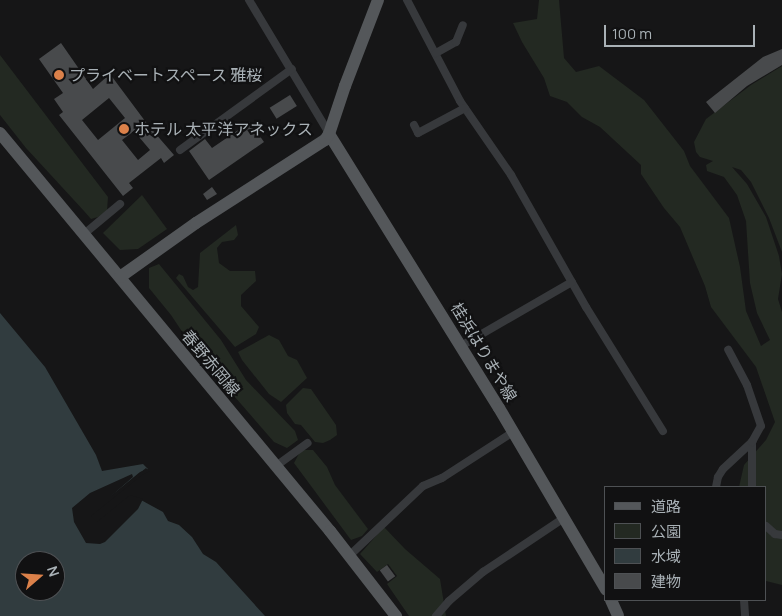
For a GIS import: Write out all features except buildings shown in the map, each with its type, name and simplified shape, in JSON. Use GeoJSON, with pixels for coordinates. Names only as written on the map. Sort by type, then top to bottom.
{"type":"FeatureCollection","features":[{"type":"Feature","properties":{"kind":"main road"},"geometry":{"type":"LineString","coordinates":[[120,277],[196,222],[316,147],[329,134],[378,0]]}},
{"type":"Feature","properties":{"kind":"main road","name":"春野赤岡線"},"geometry":{"type":"LineString","coordinates":[[0,133],[276,466],[396,616]]}},
{"type":"Feature","properties":{"kind":"main road","name":"桂浜はりまや線"},"geometry":{"type":"LineString","coordinates":[[329,134],[461,346],[604,586]]}},
{"type":"Feature","properties":{"kind":"main road","name":"桂浜はりまや線"},"geometry":{"type":"LineString","coordinates":[[611,601],[618,616]]}},
{"type":"Feature","properties":{"kind":"street"},"geometry":{"type":"LineString","coordinates":[[249,0],[292,69],[329,134]]}},
{"type":"Feature","properties":{"kind":"street"},"geometry":{"type":"LineString","coordinates":[[407,0],[465,108],[511,175],[572,282],[663,431]]}},
{"type":"Feature","properties":{"kind":"street"},"geometry":{"type":"LineString","coordinates":[[436,53],[456,42],[463,25]]}},
{"type":"Feature","properties":{"kind":"street"},"geometry":{"type":"LineString","coordinates":[[180,150],[292,69]]}},
{"type":"Feature","properties":{"kind":"street"},"geometry":{"type":"LineString","coordinates":[[414,125],[418,133],[465,108]]}},
{"type":"Feature","properties":{"kind":"street"},"geometry":{"type":"LineString","coordinates":[[84,234],[120,204]]}},
{"type":"Feature","properties":{"kind":"street"},"geometry":{"type":"LineString","coordinates":[[461,346],[572,282]]}},
{"type":"Feature","properties":{"kind":"street"},"geometry":{"type":"LineString","coordinates":[[716,486],[718,477],[723,469],[752,442],[761,426],[746,385],[728,350]]}},
{"type":"Feature","properties":{"kind":"street"},"geometry":{"type":"LineString","coordinates":[[349,556],[423,486],[442,478],[513,432]]}},
{"type":"Feature","properties":{"kind":"street"},"geometry":{"type":"LineString","coordinates":[[752,442],[752,486]]}},
{"type":"Feature","properties":{"kind":"street"},"geometry":{"type":"LineString","coordinates":[[276,466],[308,443]]}},
{"type":"Feature","properties":{"kind":"street"},"geometry":{"type":"LineString","coordinates":[[436,616],[449,601],[482,572],[564,518]]}},
{"type":"Feature","properties":{"kind":"street"},"geometry":{"type":"LineString","coordinates":[[767,527],[775,534],[782,536]]}},
{"type":"Feature","properties":{"kind":"street"},"geometry":{"type":"LineString","coordinates":[[744,601],[745,616]]}},
{"type":"Feature","properties":{"kind":"green space"},"geometry":{"type":"Polygon","coordinates":[[[539,0],[559,0],[564,58],[576,72],[599,66],[644,100],[684,151],[690,166],[729,218],[740,267],[746,311],[761,346],[770,340],[757,313],[750,283],[746,221],[737,195],[724,177],[707,171],[706,165],[713,161],[700,157],[696,152],[694,142],[706,119],[751,85],[782,66],[782,252],[769,218],[751,182],[741,170],[732,167],[747,184],[766,217],[779,256],[782,274],[778,299],[782,312],[782,585],[767,581],[767,486],[739,486],[744,465],[766,440],[775,422],[756,367],[711,307],[705,286],[680,227],[664,208],[641,174],[641,165],[600,127],[582,117],[567,102],[550,96],[544,78],[513,23],[537,19],[539,0]]]}},
{"type":"Feature","properties":{"kind":"green space"},"geometry":{"type":"Polygon","coordinates":[[[0,55],[108,197],[107,211],[98,217],[91,219],[26,148],[0,115],[0,55]]]}},
{"type":"Feature","properties":{"kind":"green space"},"geometry":{"type":"Polygon","coordinates":[[[142,195],[167,229],[138,249],[120,250],[103,233],[142,195]]]}},
{"type":"Feature","properties":{"kind":"green space"},"geometry":{"type":"Polygon","coordinates":[[[236,225],[238,235],[234,240],[222,242],[217,248],[219,263],[230,271],[255,271],[256,281],[241,295],[241,306],[259,327],[256,334],[235,347],[176,278],[179,274],[183,276],[188,287],[193,290],[198,287],[200,253],[236,225]]]}},
{"type":"Feature","properties":{"kind":"green space"},"geometry":{"type":"Polygon","coordinates":[[[159,264],[221,340],[246,380],[295,431],[298,440],[287,448],[274,442],[195,351],[171,315],[149,288],[149,268],[159,264]]]}},
{"type":"Feature","properties":{"kind":"green space"},"geometry":{"type":"Polygon","coordinates":[[[269,335],[279,340],[288,356],[297,360],[307,378],[281,402],[269,394],[242,360],[238,352],[269,335]]]}},
{"type":"Feature","properties":{"kind":"green space"},"geometry":{"type":"Polygon","coordinates":[[[303,388],[311,389],[336,425],[337,435],[330,440],[323,443],[315,442],[301,425],[295,424],[287,413],[286,405],[303,388]]]}},
{"type":"Feature","properties":{"kind":"green space"},"geometry":{"type":"Polygon","coordinates":[[[301,450],[313,450],[327,467],[335,485],[368,529],[362,536],[351,540],[294,463],[301,450]]]}},
{"type":"Feature","properties":{"kind":"green space"},"geometry":{"type":"Polygon","coordinates":[[[384,527],[405,549],[440,579],[446,616],[409,616],[387,584],[397,576],[388,564],[377,572],[360,554],[384,527]]]}},
{"type":"Feature","properties":{"kind":"water"},"geometry":{"type":"Polygon","coordinates":[[[0,313],[45,367],[96,455],[102,471],[143,464],[148,469],[140,472],[88,515],[96,525],[141,500],[163,512],[168,521],[179,525],[192,537],[203,554],[216,562],[265,616],[0,616],[0,313]]]}},
{"type":"Feature","properties":{"kind":"pier"},"geometry":{"type":"Polygon","coordinates":[[[146,468],[148,470],[150,468],[150,471],[142,475],[91,516],[97,522],[130,495],[143,499],[138,509],[105,542],[100,544],[86,543],[74,522],[72,508],[90,493],[132,474],[133,477],[110,497],[146,468]]]}},
{"type":"Feature","properties":{"kind":"place","name":"プライベートスペース 雅桜"},"geometry":{"type":"Point","coordinates":[59,75]}},
{"type":"Feature","properties":{"kind":"place","name":"ホテル 太平洋アネックス"},"geometry":{"type":"Point","coordinates":[124,129]}}]}
